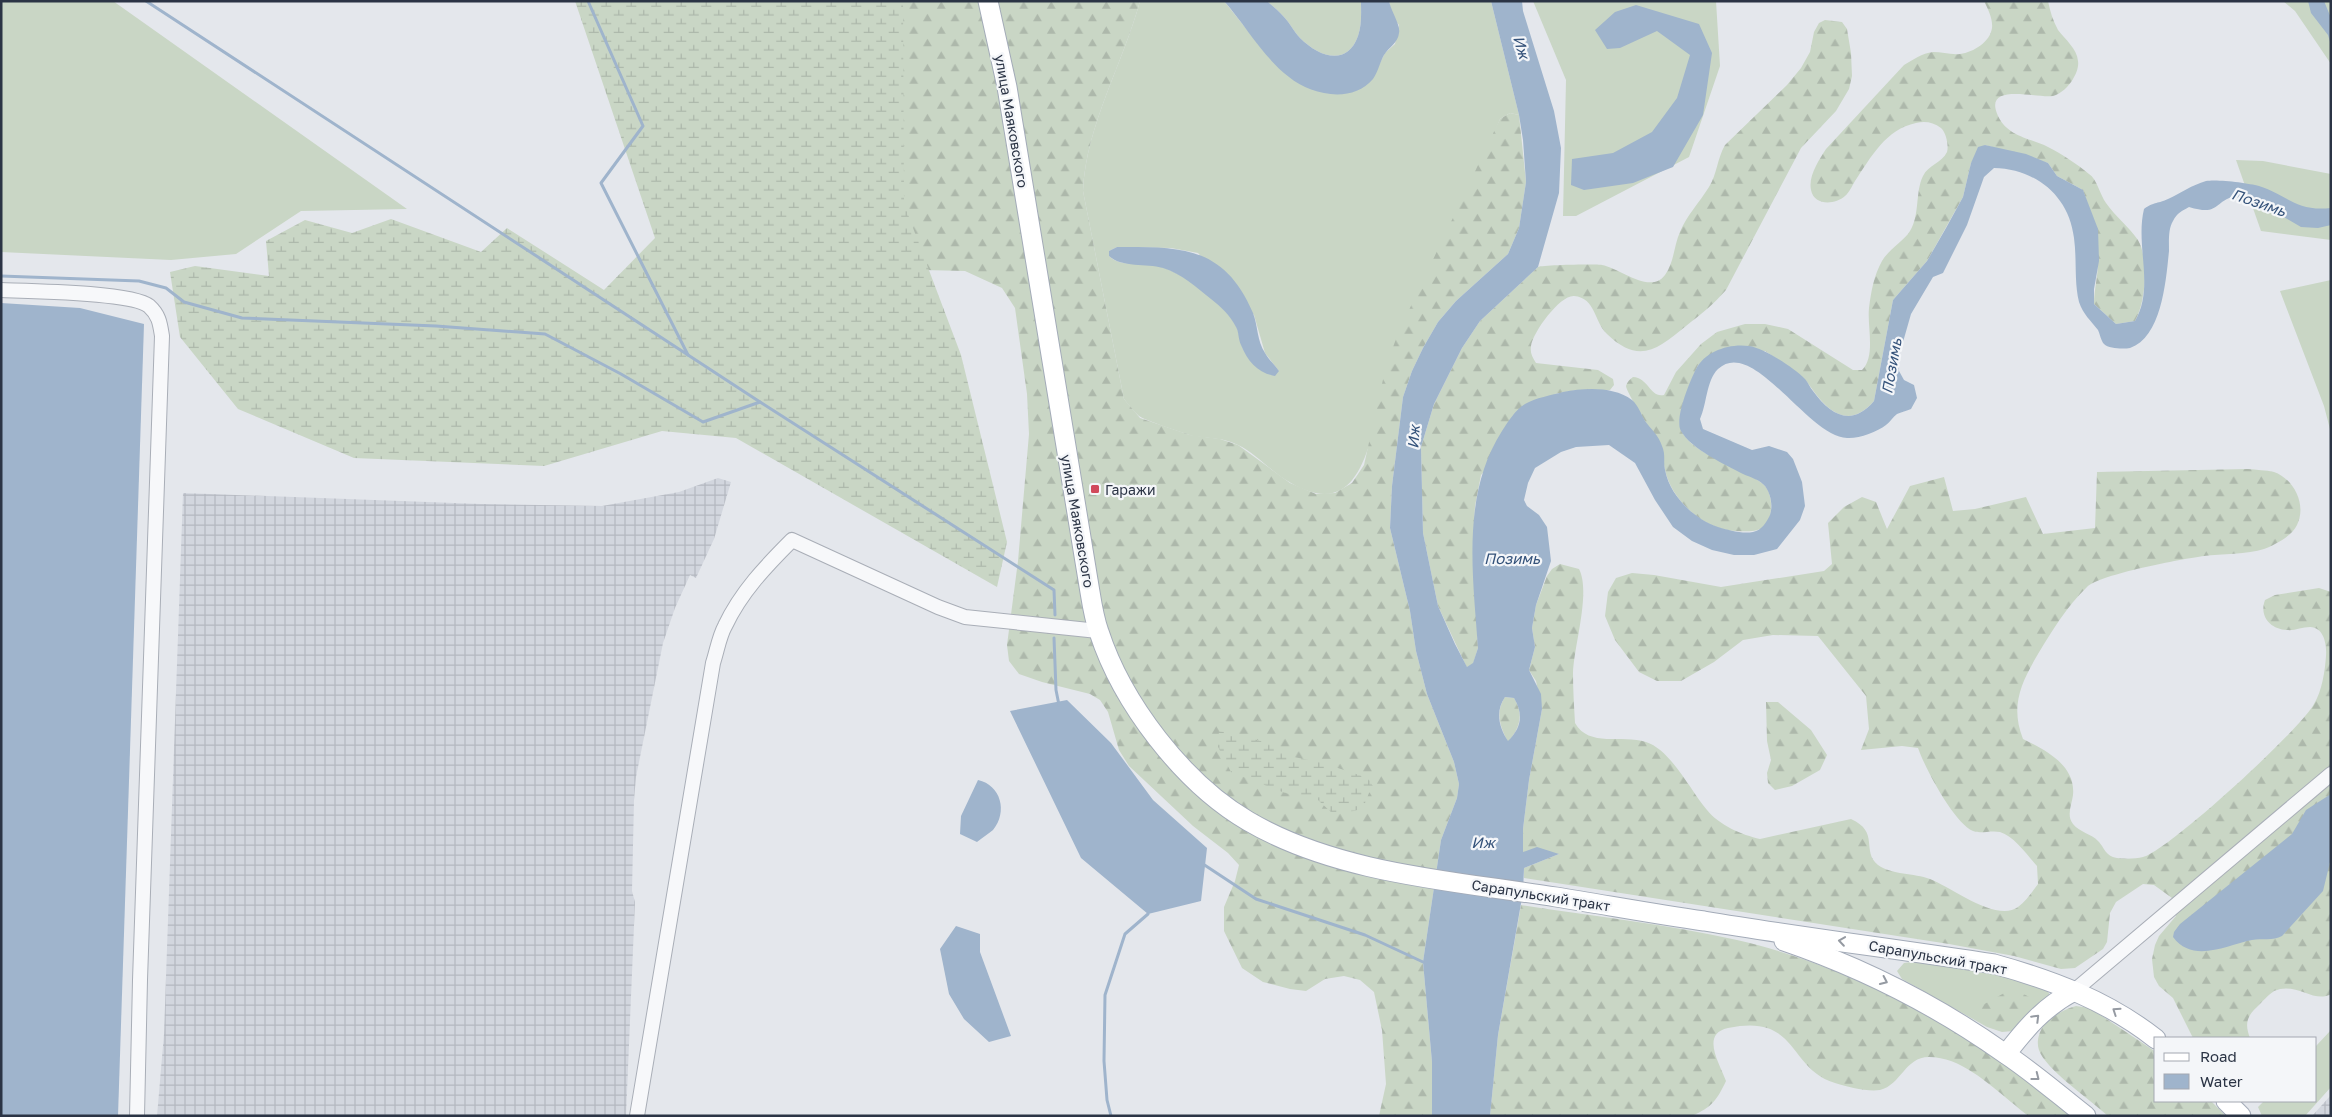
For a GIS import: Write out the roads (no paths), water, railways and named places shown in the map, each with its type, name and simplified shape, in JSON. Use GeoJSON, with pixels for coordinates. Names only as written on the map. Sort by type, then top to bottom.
{"type":"FeatureCollection","features":[{"type":"Feature","properties":{"kind":"main road","name":"улица Маяковского"},"geometry":{"type":"LineString","coordinates":[[988,1],[1007,87],[1088,580],[1098,632],[1114,669],[1150,732],[1208,793],[1247,821],[1286,840],[1342,860],[1407,874]]}},
{"type":"Feature","properties":{"kind":"main road","name":"Сарапульский тракт"},"geometry":{"type":"LineString","coordinates":[[1407,874],[1705,922],[1994,964],[2027,973],[2107,1005],[2154,1038]]}},
{"type":"Feature","properties":{"kind":"main road","name":"Сарапульский тракт"},"geometry":{"type":"LineString","coordinates":[[1705,922],[1777,939],[1887,982],[1946,1014],[2006,1054],[2086,1116]]}},
{"type":"Feature","properties":{"kind":"main road"},"geometry":{"type":"LineString","coordinates":[[2006,1054],[2040,1014],[2054,1002],[2074,991]]}},
{"type":"Feature","properties":{"kind":"main road"},"geometry":{"type":"LineString","coordinates":[[2227,1102],[2241,1116]]}},
{"type":"Feature","properties":{"kind":"street"},"geometry":{"type":"LineString","coordinates":[[1,290],[78,293],[116,298],[148,304],[159,317],[162,336],[137,1116]]}},
{"type":"Feature","properties":{"kind":"street"},"geometry":{"type":"LineString","coordinates":[[637,1116],[713,663],[724,627],[742,595],[766,566],[792,540],[938,607],[965,617],[1098,632]]}},
{"type":"Feature","properties":{"kind":"street"},"geometry":{"type":"LineString","coordinates":[[2074,991],[2331,774]]}},
{"type":"Feature","properties":{"kind":"water"},"geometry":{"type":"Polygon","coordinates":[[[1224,1],[1267,1],[1282,15],[1307,45],[1332,56],[1347,52],[1353,46],[1360,27],[1361,1],[1389,1],[1399,26],[1399,33],[1395,42],[1384,55],[1373,79],[1364,87],[1354,92],[1343,94],[1320,92],[1298,83],[1280,69],[1263,51],[1224,1]]]}},
{"type":"Feature","properties":{"kind":"water"},"geometry":{"type":"Polygon","coordinates":[[[1491,1],[1522,1],[1523,11],[1554,111],[1561,148],[1559,193],[1538,267],[1480,321],[1462,348],[1434,404],[1421,447],[1423,533],[1438,606],[1467,667],[1473,663],[1478,648],[1474,593],[1473,536],[1480,482],[1489,456],[1502,431],[1518,409],[1534,400],[1563,392],[1599,389],[1624,395],[1636,404],[1645,421],[1659,439],[1663,449],[1664,467],[1668,480],[1684,505],[1700,518],[1718,527],[1744,532],[1759,530],[1771,511],[1770,496],[1765,486],[1758,480],[1709,456],[1686,438],[1681,431],[1679,425],[1681,409],[1696,369],[1705,357],[1712,353],[1726,347],[1749,346],[1770,354],[1794,369],[1805,379],[1820,400],[1834,412],[1850,416],[1866,409],[1874,401],[1893,300],[1927,261],[1946,228],[1963,197],[1971,163],[1978,147],[1985,145],[2026,154],[2048,163],[2057,176],[2083,190],[2098,229],[2099,261],[2094,289],[2094,304],[2116,324],[2135,321],[2141,308],[2144,294],[2142,223],[2144,209],[2151,205],[2165,201],[2206,181],[2232,182],[2259,186],[2309,208],[2331,208],[2331,225],[2318,228],[2301,227],[2272,210],[2262,208],[2234,196],[2211,209],[2186,208],[2176,216],[2170,228],[2164,292],[2156,320],[2141,342],[2130,348],[2113,348],[2103,343],[2098,330],[2085,314],[2079,302],[2071,223],[2058,198],[2048,188],[2024,173],[1994,168],[1984,177],[1967,225],[1943,273],[1933,277],[1911,314],[1899,356],[1899,371],[1904,380],[1914,385],[1917,398],[1911,409],[1897,414],[1882,428],[1862,436],[1847,438],[1832,433],[1815,422],[1764,376],[1747,366],[1732,362],[1718,369],[1714,374],[1700,419],[1703,429],[1752,450],[1769,446],[1787,452],[1793,459],[1802,482],[1805,506],[1800,520],[1777,549],[1754,555],[1734,555],[1712,550],[1692,541],[1673,527],[1655,500],[1635,463],[1609,445],[1576,447],[1561,452],[1535,468],[1528,483],[1524,500],[1527,506],[1539,515],[1547,527],[1551,561],[1536,605],[1532,628],[1535,647],[1529,670],[1541,694],[1542,709],[1529,780],[1523,829],[1523,852],[1537,847],[1559,854],[1524,868],[1523,892],[1498,1035],[1490,1116],[1432,1116],[1432,1062],[1423,962],[1441,840],[1457,798],[1459,784],[1454,762],[1427,694],[1416,651],[1410,611],[1390,528],[1392,486],[1403,397],[1423,348],[1438,322],[1456,301],[1508,254],[1519,228],[1526,182],[1519,115],[1491,1]],[[1505,697],[1499,714],[1502,731],[1508,741],[1516,731],[1520,721],[1519,710],[1514,698],[1505,697]]]}},
{"type":"Feature","properties":{"kind":"water"},"geometry":{"type":"Polygon","coordinates":[[[2308,1],[2324,1],[2331,18],[2331,45],[2328,35],[2311,13],[2308,1]]]}},
{"type":"Feature","properties":{"kind":"water"},"geometry":{"type":"Polygon","coordinates":[[[1636,5],[1699,24],[1712,53],[1703,115],[1673,167],[1633,183],[1584,190],[1571,185],[1572,159],[1613,153],[1652,132],[1677,98],[1690,55],[1657,31],[1620,48],[1607,49],[1595,30],[1615,12],[1636,5]]]}},
{"type":"Feature","properties":{"kind":"water"},"geometry":{"type":"Polygon","coordinates":[[[1117,247],[1180,250],[1214,262],[1228,274],[1241,291],[1253,313],[1262,348],[1279,371],[1275,376],[1269,375],[1254,366],[1240,343],[1237,329],[1231,319],[1218,305],[1183,277],[1163,268],[1127,264],[1114,260],[1109,256],[1109,251],[1117,247]]]}},
{"type":"Feature","properties":{"kind":"water"},"geometry":{"type":"Polygon","coordinates":[[[1,303],[80,308],[144,324],[118,1116],[1,1116],[1,303]]]}},
{"type":"Feature","properties":{"kind":"water"},"geometry":{"type":"Polygon","coordinates":[[[1067,700],[1111,743],[1153,800],[1207,848],[1201,901],[1148,914],[1081,858],[1010,711],[1067,700]]]}},
{"type":"Feature","properties":{"kind":"water"},"geometry":{"type":"Polygon","coordinates":[[[978,780],[992,787],[997,793],[1001,808],[998,823],[993,830],[977,842],[960,834],[961,816],[978,780]]]}},
{"type":"Feature","properties":{"kind":"water"},"geometry":{"type":"Polygon","coordinates":[[[2331,794],[2331,858],[2323,891],[2282,936],[2252,940],[2211,951],[2190,950],[2173,937],[2180,924],[2292,834],[2306,810],[2331,794]]]}},
{"type":"Feature","properties":{"kind":"water"},"geometry":{"type":"Polygon","coordinates":[[[956,926],[980,934],[980,952],[1011,1036],[989,1042],[964,1019],[949,994],[940,949],[956,926]]]}},
{"type":"Feature","properties":{"kind":"waterway"},"geometry":{"type":"LineString","coordinates":[[146,1],[760,402],[1054,590],[1055,615]]}},
{"type":"Feature","properties":{"kind":"waterway"},"geometry":{"type":"LineString","coordinates":[[588,1],[643,126],[601,183],[688,355]]}},
{"type":"Feature","properties":{"kind":"waterway"},"geometry":{"type":"LineString","coordinates":[[1,276],[139,281],[166,288],[184,302],[242,318],[436,326],[545,334],[621,374],[703,422],[760,402]]}},
{"type":"Feature","properties":{"kind":"waterway"},"geometry":{"type":"LineString","coordinates":[[1054,638],[1056,690],[1059,705]]}},
{"type":"Feature","properties":{"kind":"waterway"},"geometry":{"type":"LineString","coordinates":[[1203,864],[1256,899],[1365,935],[1423,962]]}},
{"type":"Feature","properties":{"kind":"waterway"},"geometry":{"type":"LineString","coordinates":[[1111,1116],[1107,1100],[1104,1061],[1105,995],[1125,934],[1148,914]]}},
{"type":"Feature","properties":{"kind":"place","name":"Гаражи"},"geometry":{"type":"Point","coordinates":[1095,489]}},
{"type":"Feature","properties":{"kind":"water label","name":"Иж"},"geometry":{"type":"Point","coordinates":[1522,47]}},
{"type":"Feature","properties":{"kind":"water label","name":"Позимь"},"geometry":{"type":"Point","coordinates":[2259,202]}},
{"type":"Feature","properties":{"kind":"water label","name":"Позимь"},"geometry":{"type":"Point","coordinates":[1891,366]}},
{"type":"Feature","properties":{"kind":"water label","name":"Иж"},"geometry":{"type":"Point","coordinates":[1413,437]}},
{"type":"Feature","properties":{"kind":"water label","name":"Позимь"},"geometry":{"type":"Point","coordinates":[1512,558]}},
{"type":"Feature","properties":{"kind":"water label","name":"Иж"},"geometry":{"type":"Point","coordinates":[1483,842]}}]}
